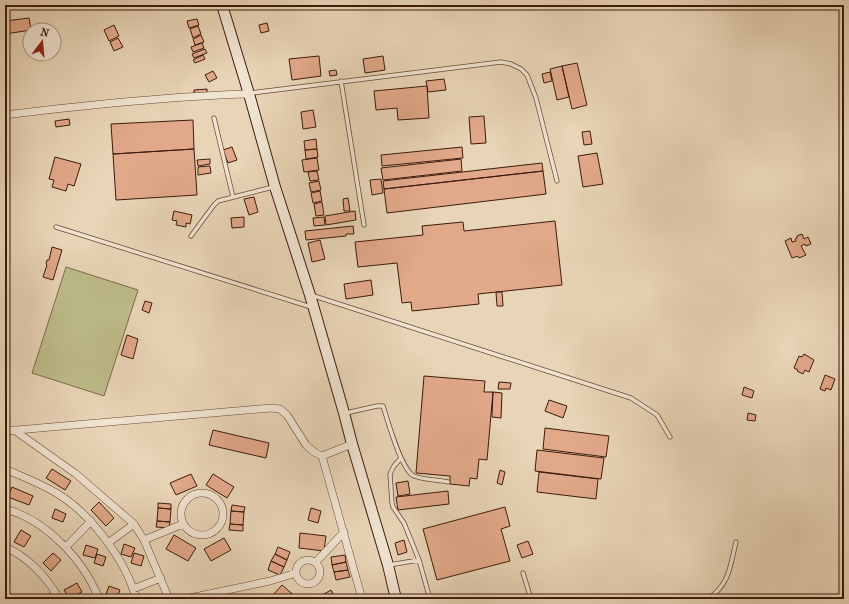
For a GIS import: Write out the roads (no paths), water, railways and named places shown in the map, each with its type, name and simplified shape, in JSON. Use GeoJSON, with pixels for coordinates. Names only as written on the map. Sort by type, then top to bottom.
{"type":"FeatureCollection","features":[{"type":"Feature","properties":{"kind":"main road"},"geometry":{"type":"LineString","coordinates":[[222,5],[275,187],[314,307],[352,444],[388,565],[396,599]]}},
{"type":"Feature","properties":{"kind":"street"},"geometry":{"type":"LineString","coordinates":[[5,115],[209,95],[249,94]]}},
{"type":"Feature","properties":{"kind":"street"},"geometry":{"type":"LineString","coordinates":[[5,431],[272,408],[280,409],[287,415],[306,445],[314,452],[322,456],[362,599]]}},
{"type":"Feature","properties":{"kind":"street"},"geometry":{"type":"LineString","coordinates":[[14,430],[76,474],[134,524],[144,540],[169,599]]}},
{"type":"Feature","properties":{"kind":"street"},"geometry":{"type":"LineString","coordinates":[[322,456],[352,444]]}},
{"type":"Feature","properties":{"kind":"street"},"geometry":{"type":"LineString","coordinates":[[5,469],[57,493],[91,521],[108,543],[122,566],[134,589],[136,599]]}},
{"type":"Feature","properties":{"kind":"street"},"geometry":{"type":"LineString","coordinates":[[208,493],[215,497],[221,504],[223,512],[222,520],[219,527],[212,533],[204,535],[196,534],[188,531],[183,524],[181,508],[191,495],[208,493]]}},
{"type":"Feature","properties":{"kind":"street"},"geometry":{"type":"LineString","coordinates":[[5,509],[20,513],[39,523],[66,547],[84,572],[99,599]]}},
{"type":"Feature","properties":{"kind":"street"},"geometry":{"type":"LineString","coordinates":[[66,547],[91,521]]}},
{"type":"Feature","properties":{"kind":"street"},"geometry":{"type":"LineString","coordinates":[[108,543],[134,524]]}},
{"type":"Feature","properties":{"kind":"street"},"geometry":{"type":"LineString","coordinates":[[144,540],[183,524]]}},
{"type":"Feature","properties":{"kind":"street"},"geometry":{"type":"LineString","coordinates":[[316,562],[344,532]]}},
{"type":"Feature","properties":{"kind":"street"},"geometry":{"type":"LineString","coordinates":[[5,547],[16,552],[28,561],[42,575],[58,596],[48,599]]}},
{"type":"Feature","properties":{"kind":"street"},"geometry":{"type":"LineString","coordinates":[[312,560],[316,562],[321,571],[318,580],[314,583],[305,584],[300,582],[296,574],[298,564],[302,561],[312,560]]}},
{"type":"Feature","properties":{"kind":"street"},"geometry":{"type":"LineString","coordinates":[[185,599],[296,574]]}},
{"type":"Feature","properties":{"kind":"street"},"geometry":{"type":"LineString","coordinates":[[134,589],[161,578]]}},
{"type":"Feature","properties":{"kind":"lane"},"geometry":{"type":"LineString","coordinates":[[249,94],[341,81],[501,62],[511,64],[521,69],[527,75],[536,98],[557,181]]}},
{"type":"Feature","properties":{"kind":"lane"},"geometry":{"type":"LineString","coordinates":[[341,81],[364,225]]}},
{"type":"Feature","properties":{"kind":"lane"},"geometry":{"type":"LineString","coordinates":[[214,118],[233,197]]}},
{"type":"Feature","properties":{"kind":"lane"},"geometry":{"type":"LineString","coordinates":[[191,236],[218,201],[275,187]]}},
{"type":"Feature","properties":{"kind":"lane"},"geometry":{"type":"LineString","coordinates":[[56,227],[314,307]]}},
{"type":"Feature","properties":{"kind":"lane"},"geometry":{"type":"LineString","coordinates":[[310,295],[631,398],[657,415],[670,437]]}},
{"type":"Feature","properties":{"kind":"lane"},"geometry":{"type":"LineString","coordinates":[[344,414],[377,406],[383,406],[401,458],[408,472],[414,476],[448,482]]}},
{"type":"Feature","properties":{"kind":"lane"},"geometry":{"type":"LineString","coordinates":[[401,458],[394,466],[390,474],[392,503],[393,507],[404,522],[419,560],[430,599]]}},
{"type":"Feature","properties":{"kind":"lane"},"geometry":{"type":"LineString","coordinates":[[708,599],[717,593],[726,580],[736,542]]}},
{"type":"Feature","properties":{"kind":"lane"},"geometry":{"type":"LineString","coordinates":[[388,565],[419,560]]}},
{"type":"Feature","properties":{"kind":"lane"},"geometry":{"type":"LineString","coordinates":[[523,573],[531,599]]}}]}
